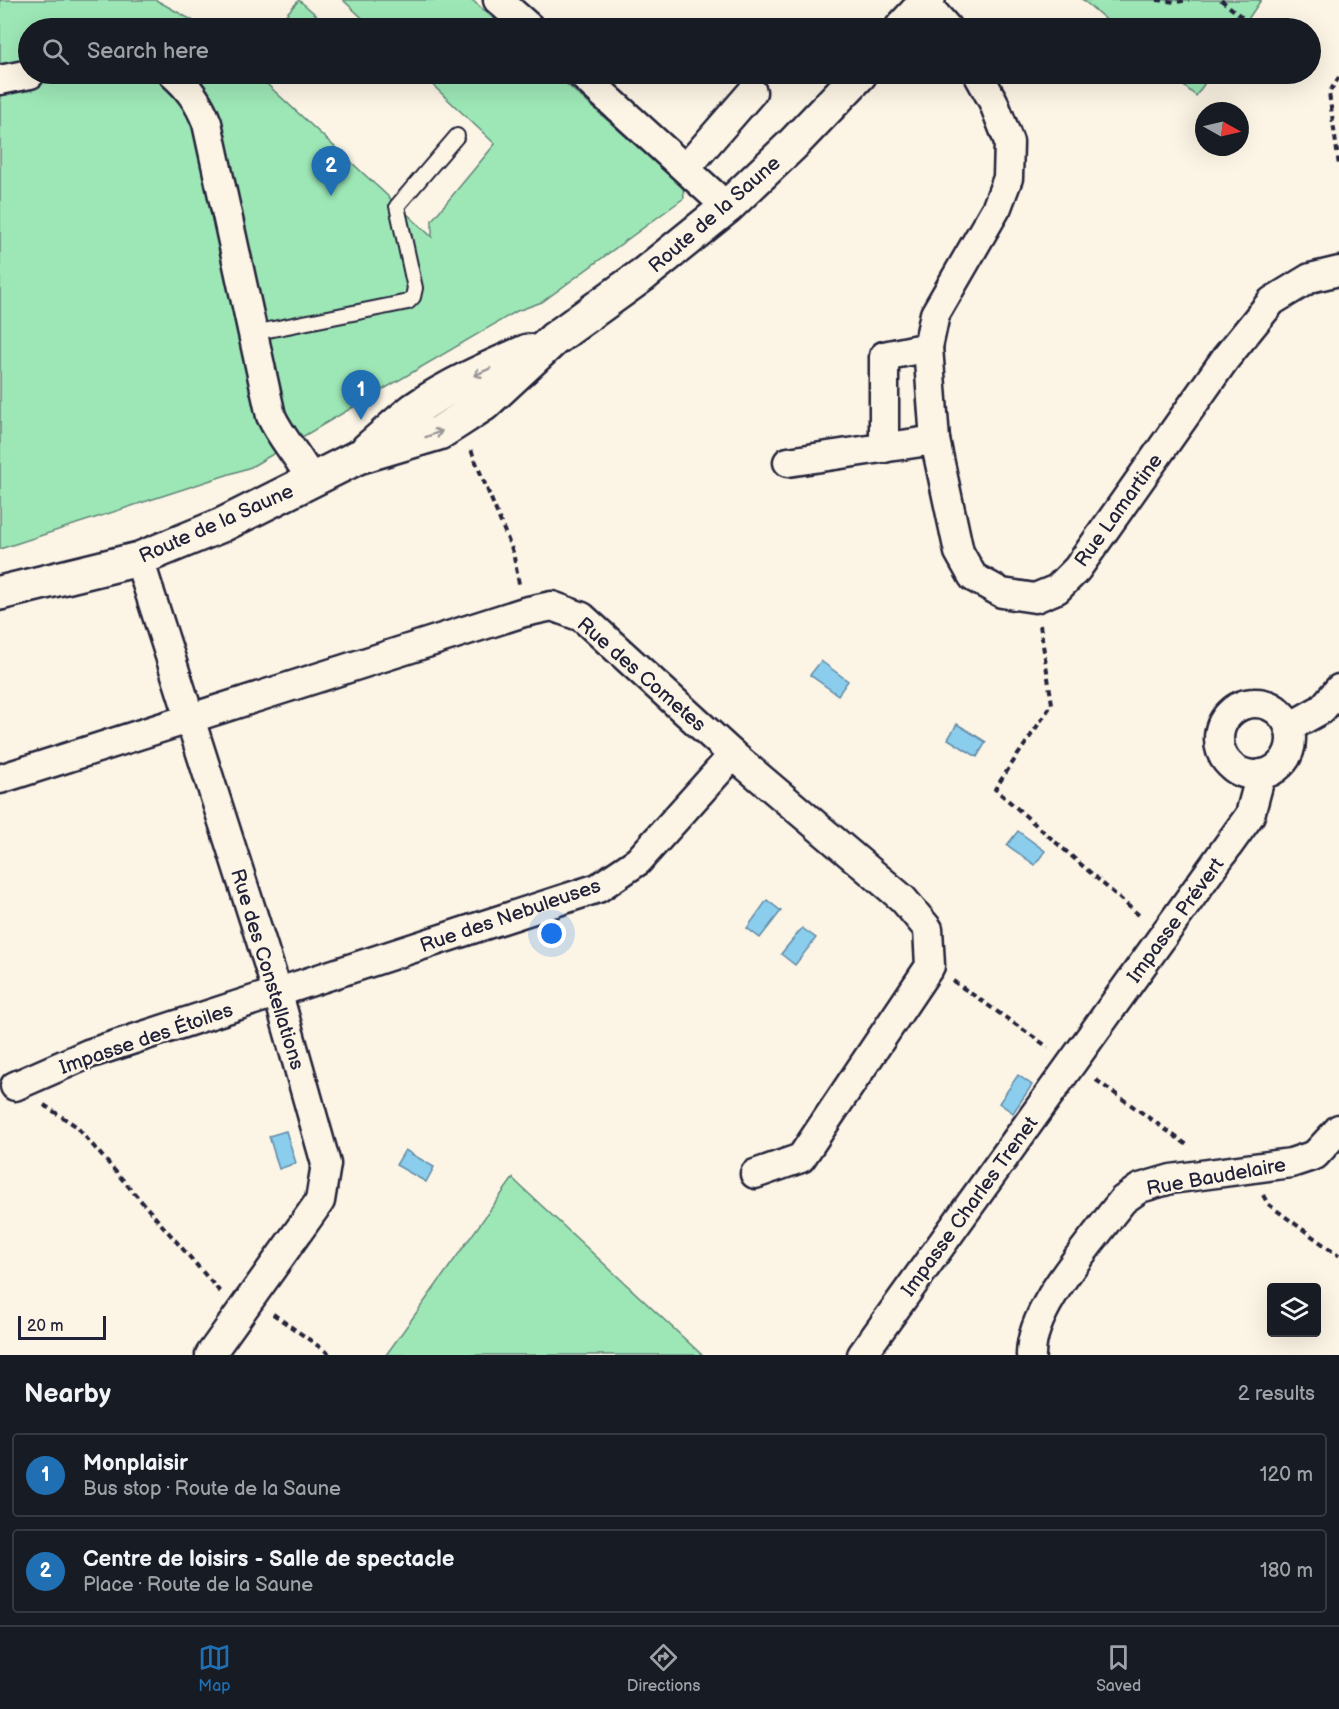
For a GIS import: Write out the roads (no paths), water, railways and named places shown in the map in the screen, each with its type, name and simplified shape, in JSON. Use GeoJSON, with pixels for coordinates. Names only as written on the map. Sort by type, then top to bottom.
{"type":"FeatureCollection","features":[{"type":"Feature","properties":{"kind":"street"},"geometry":{"type":"LineString","coordinates":[[498,0],[519,18]]}},
{"type":"Feature","properties":{"kind":"street"},"geometry":{"type":"LineString","coordinates":[[912,18],[927,2],[939,18]]}},
{"type":"Feature","properties":{"kind":"street"},"geometry":{"type":"LineString","coordinates":[[0,80],[18,76]]}},
{"type":"Feature","properties":{"kind":"street"},"geometry":{"type":"LineString","coordinates":[[186,84],[207,123],[271,416],[279,434],[305,467],[312,480]]}},
{"type":"Feature","properties":{"kind":"street"},"geometry":{"type":"LineString","coordinates":[[592,84],[687,167],[727,207]]}},
{"type":"Feature","properties":{"kind":"street","name":"Route de la Saune"},"geometry":{"type":"LineString","coordinates":[[0,593],[139,559],[222,525],[358,457],[414,410],[470,377],[554,339],[644,274],[727,207],[792,145],[850,84]]}},
{"type":"Feature","properties":{"kind":"street"},"geometry":{"type":"LineString","coordinates":[[788,462],[935,440],[928,347],[935,314],[997,207],[1008,178],[1009,142],[993,101],[984,84]]}},
{"type":"Feature","properties":{"kind":"street"},"geometry":{"type":"LineString","coordinates":[[687,167],[752,92]]}},
{"type":"Feature","properties":{"kind":"street","name":"Rue Lamartine"},"geometry":{"type":"LineString","coordinates":[[935,440],[959,552],[973,576],[1002,593],[1035,598],[1057,589],[1077,569],[1225,360],[1272,301],[1310,278],[1339,271]]}},
{"type":"Feature","properties":{"kind":"street"},"geometry":{"type":"LineString","coordinates":[[884,448],[884,356],[928,347]]}},
{"type":"Feature","properties":{"kind":"street","name":"Rue des Constellations"},"geometry":{"type":"LineString","coordinates":[[139,559],[278,994],[327,1164],[320,1201],[210,1355]]}},
{"type":"Feature","properties":{"kind":"street","name":"Rue des Cometes"},"geometry":{"type":"LineString","coordinates":[[0,779],[524,612],[552,606],[582,617],[733,755],[903,899],[928,929],[930,966],[801,1158],[755,1174]]}},
{"type":"Feature","properties":{"kind":"street"},"geometry":{"type":"LineString","coordinates":[[1262,703],[1279,712],[1290,727],[1291,739],[1286,757],[1273,770],[1261,774],[1248,774],[1237,770],[1224,756],[1219,738],[1228,715],[1244,705],[1262,703]]}},
{"type":"Feature","properties":{"kind":"street"},"geometry":{"type":"LineString","coordinates":[[1290,727],[1333,704]]}},
{"type":"Feature","properties":{"kind":"street","name":"Rue des Nebuleuses"},"geometry":{"type":"LineString","coordinates":[[278,994],[597,888],[638,861],[733,755]]}},
{"type":"Feature","properties":{"kind":"street","name":"Impasse Prévert"},"geometry":{"type":"LineString","coordinates":[[1074,1061],[1250,815],[1261,774]]}},
{"type":"Feature","properties":{"kind":"street","name":"Impasse des Étoiles"},"geometry":{"type":"LineString","coordinates":[[15,1086],[88,1054],[278,994]]}},
{"type":"Feature","properties":{"kind":"street","name":"Impasse Charles Trenet"},"geometry":{"type":"LineString","coordinates":[[862,1355],[1074,1061]]}},
{"type":"Feature","properties":{"kind":"street","name":"Rue Baudelaire"},"geometry":{"type":"LineString","coordinates":[[1031,1355],[1031,1339],[1041,1311],[1123,1200],[1140,1188],[1171,1179],[1291,1163],[1315,1155],[1339,1129]]}},
{"type":"Feature","properties":{"kind":"lane"},"geometry":{"type":"LineString","coordinates":[[253,333],[408,302],[413,297],[415,288],[397,206],[457,136]]}},
{"type":"Feature","properties":{"kind":"water"},"geometry":{"type":"Polygon","coordinates":[[[821,661],[848,681],[838,695],[810,675],[821,661]]]}},
{"type":"Feature","properties":{"kind":"water"},"geometry":{"type":"Polygon","coordinates":[[[957,724],[986,742],[977,757],[948,739],[957,724]]]}},
{"type":"Feature","properties":{"kind":"water"},"geometry":{"type":"Polygon","coordinates":[[[1018,831],[1045,851],[1035,865],[1007,845],[1018,831]]]}},
{"type":"Feature","properties":{"kind":"water"},"geometry":{"type":"Polygon","coordinates":[[[767,900],[781,911],[760,938],[747,928],[767,900]]]}},
{"type":"Feature","properties":{"kind":"water"},"geometry":{"type":"Polygon","coordinates":[[[802,928],[816,938],[795,965],[781,954],[802,928]]]}},
{"type":"Feature","properties":{"kind":"water"},"geometry":{"type":"Polygon","coordinates":[[[1018,1075],[1032,1085],[1013,1113],[999,1103],[1018,1075]]]}},
{"type":"Feature","properties":{"kind":"water"},"geometry":{"type":"Polygon","coordinates":[[[286,1131],[296,1163],[279,1169],[269,1136],[286,1131]]]}},
{"type":"Feature","properties":{"kind":"water"},"geometry":{"type":"Polygon","coordinates":[[[405,1150],[434,1167],[426,1182],[396,1165],[405,1150]]]}},
{"type":"Feature","properties":{"kind":"place","name":"Centre de loisirs - Salle de spectacle"},"geometry":{"type":"Point","coordinates":[331,196]}},
{"type":"Feature","properties":{"kind":"place","name":"Monplaisir"},"geometry":{"type":"Point","coordinates":[361,420]}}]}
